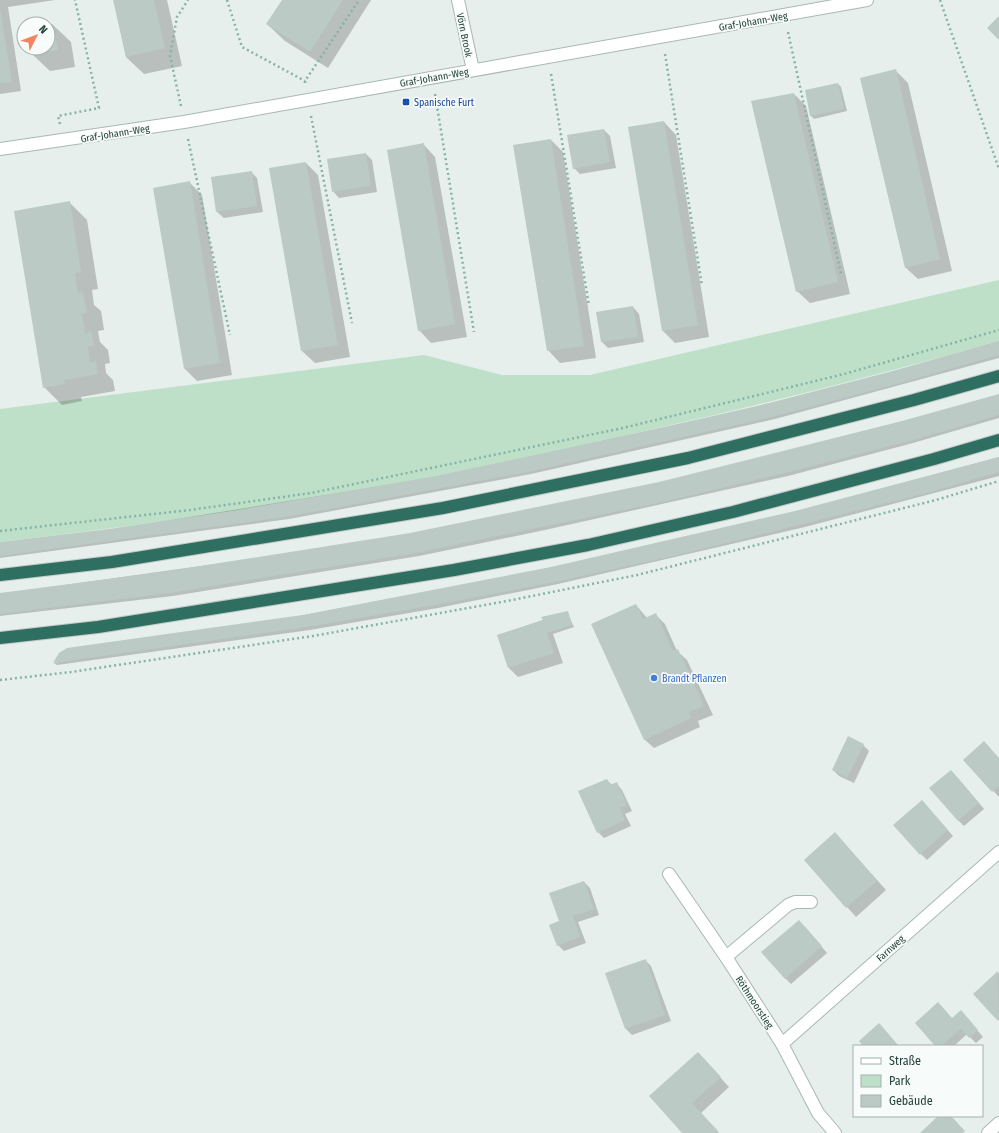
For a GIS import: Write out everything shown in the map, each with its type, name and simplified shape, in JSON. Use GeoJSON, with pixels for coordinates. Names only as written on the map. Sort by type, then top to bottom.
{"type":"FeatureCollection","features":[{"type":"Feature","properties":{"kind":"highway"},"geometry":{"type":"LineString","coordinates":[[0,575],[112,562],[443,508],[688,458],[907,402],[999,376]]}},
{"type":"Feature","properties":{"kind":"highway"},"geometry":{"type":"LineString","coordinates":[[0,638],[106,625],[454,570],[588,545],[733,512],[934,459],[999,440]]}},
{"type":"Feature","properties":{"kind":"street","name":"Vörn Brook"},"geometry":{"type":"LineString","coordinates":[[458,0],[473,70]]}},
{"type":"Feature","properties":{"kind":"street","name":"Graf-Johann-Weg"},"geometry":{"type":"LineString","coordinates":[[0,149],[64,141],[184,122],[858,1]]}},
{"type":"Feature","properties":{"kind":"street","name":"Farnweg"},"geometry":{"type":"LineString","coordinates":[[782,1044],[997,858]]}},
{"type":"Feature","properties":{"kind":"street","name":"Röthmoorstieg"},"geometry":{"type":"LineString","coordinates":[[669,874],[726,957],[782,1044],[818,1113],[835,1133]]}},
{"type":"Feature","properties":{"kind":"street"},"geometry":{"type":"LineString","coordinates":[[726,957],[788,905],[795,902],[811,902]]}},
{"type":"Feature","properties":{"kind":"street"},"geometry":{"type":"LineString","coordinates":[[988,1133],[999,1123]]}},
{"type":"Feature","properties":{"kind":"path"},"geometry":{"type":"LineString","coordinates":[[64,141],[58,116],[98,108],[75,0]]}},
{"type":"Feature","properties":{"kind":"path"},"geometry":{"type":"LineString","coordinates":[[188,0],[177,17],[170,56],[230,335]]}},
{"type":"Feature","properties":{"kind":"path"},"geometry":{"type":"LineString","coordinates":[[227,0],[242,47],[305,81]]}},
{"type":"Feature","properties":{"kind":"path"},"geometry":{"type":"LineString","coordinates":[[352,323],[305,81],[359,0]]}},
{"type":"Feature","properties":{"kind":"path"},"geometry":{"type":"LineString","coordinates":[[940,0],[999,169]]}},
{"type":"Feature","properties":{"kind":"path"},"geometry":{"type":"LineString","coordinates":[[785,15],[841,274]]}},
{"type":"Feature","properties":{"kind":"path"},"geometry":{"type":"LineString","coordinates":[[662,37],[702,286]]}},
{"type":"Feature","properties":{"kind":"path"},"geometry":{"type":"LineString","coordinates":[[548,57],[589,306]]}},
{"type":"Feature","properties":{"kind":"path"},"geometry":{"type":"LineString","coordinates":[[433,77],[474,332]]}},
{"type":"Feature","properties":{"kind":"path"},"geometry":{"type":"LineString","coordinates":[[0,531],[190,510],[311,493],[623,428],[844,374],[999,330]]}},
{"type":"Feature","properties":{"kind":"path"},"geometry":{"type":"LineString","coordinates":[[0,680],[71,672],[312,636],[530,597],[637,575],[928,502],[999,481]]}},
{"type":"Feature","properties":{"kind":"green space"},"geometry":{"type":"Polygon","coordinates":[[[999,280],[999,341],[890,371],[671,425],[436,477],[219,513],[0,542],[0,409],[424,355],[502,375],[590,375],[999,280]]]}},
{"type":"Feature","properties":{"kind":"building"},"geometry":{"type":"Polygon","coordinates":[[[113,0],[154,0],[165,48],[126,57],[113,0]]]}},
{"type":"Feature","properties":{"kind":"building"},"geometry":{"type":"Polygon","coordinates":[[[282,0],[343,0],[310,52],[266,24],[282,0]]]}},
{"type":"Feature","properties":{"kind":"building"},"geometry":{"type":"Polygon","coordinates":[[[0,8],[12,82],[0,83],[0,8]]]}},
{"type":"Feature","properties":{"kind":"building"},"geometry":{"type":"Polygon","coordinates":[[[999,16],[999,40],[987,28],[999,16]]]}},
{"type":"Feature","properties":{"kind":"building"},"geometry":{"type":"Polygon","coordinates":[[[56,40],[58,50],[56,50],[56,40]]]}},
{"type":"Feature","properties":{"kind":"building"},"geometry":{"type":"Polygon","coordinates":[[[896,69],[940,259],[905,268],[860,78],[896,69]]]}},
{"type":"Feature","properties":{"kind":"building"},"geometry":{"type":"Polygon","coordinates":[[[838,83],[844,109],[810,116],[805,90],[838,83]]]}},
{"type":"Feature","properties":{"kind":"building"},"geometry":{"type":"Polygon","coordinates":[[[794,93],[838,282],[796,292],[751,101],[794,93]]]}},
{"type":"Feature","properties":{"kind":"building"},"geometry":{"type":"Polygon","coordinates":[[[664,121],[698,325],[662,331],[628,127],[664,121]]]}},
{"type":"Feature","properties":{"kind":"building"},"geometry":{"type":"Polygon","coordinates":[[[604,129],[610,162],[573,169],[567,135],[604,129]]]}},
{"type":"Feature","properties":{"kind":"building"},"geometry":{"type":"Polygon","coordinates":[[[551,139],[584,346],[547,351],[513,145],[551,139]]]}},
{"type":"Feature","properties":{"kind":"building"},"geometry":{"type":"Polygon","coordinates":[[[424,143],[455,324],[418,331],[387,150],[424,143]]]}},
{"type":"Feature","properties":{"kind":"building"},"geometry":{"type":"Polygon","coordinates":[[[366,153],[371,186],[332,192],[327,159],[366,153]]]}},
{"type":"Feature","properties":{"kind":"building"},"geometry":{"type":"Polygon","coordinates":[[[306,162],[338,345],[301,351],[269,168],[306,162]]]}},
{"type":"Feature","properties":{"kind":"building"},"geometry":{"type":"Polygon","coordinates":[[[252,171],[257,206],[216,212],[211,177],[252,171]]]}},
{"type":"Feature","properties":{"kind":"building"},"geometry":{"type":"Polygon","coordinates":[[[190,181],[220,363],[184,369],[153,188],[190,181]]]}},
{"type":"Feature","properties":{"kind":"building"},"geometry":{"type":"Polygon","coordinates":[[[70,201],[81,272],[75,273],[78,293],[83,292],[87,313],[82,314],[85,333],[91,332],[94,345],[88,347],[90,362],[96,361],[98,374],[64,380],[65,384],[43,388],[14,211],[70,201]]]}},
{"type":"Feature","properties":{"kind":"building"},"geometry":{"type":"Polygon","coordinates":[[[633,306],[638,337],[601,342],[596,312],[633,306]]]}},
{"type":"Feature","properties":{"kind":"building"},"geometry":{"type":"Polygon","coordinates":[[[999,341],[999,355],[893,385],[772,417],[528,472],[286,517],[0,556],[0,542],[109,529],[226,512],[436,476],[648,431],[769,403],[889,372],[999,341]]]}},
{"type":"Feature","properties":{"kind":"building"},"geometry":{"type":"Polygon","coordinates":[[[999,394],[999,415],[910,441],[667,501],[416,553],[170,593],[0,614],[0,593],[163,572],[410,533],[659,482],[902,421],[999,394]]]}},
{"type":"Feature","properties":{"kind":"building"},"geometry":{"type":"Polygon","coordinates":[[[999,457],[999,472],[924,494],[678,555],[555,582],[435,605],[307,627],[53,663],[59,653],[67,648],[303,615],[551,567],[795,511],[999,457]]]}},
{"type":"Feature","properties":{"kind":"building","name":"Brandt Pflanzen"},"geometry":{"type":"Polygon","coordinates":[[[636,604],[643,619],[656,613],[673,651],[678,649],[704,706],[689,712],[691,718],[644,740],[591,624],[636,604]]]}},
{"type":"Feature","properties":{"kind":"building"},"geometry":{"type":"Polygon","coordinates":[[[568,611],[572,625],[547,633],[554,653],[508,668],[497,635],[543,620],[541,617],[568,611]]]}},
{"type":"Feature","properties":{"kind":"building"},"geometry":{"type":"Polygon","coordinates":[[[848,736],[864,744],[847,778],[832,770],[848,736]]]}},
{"type":"Feature","properties":{"kind":"building"},"geometry":{"type":"Polygon","coordinates":[[[984,741],[999,758],[999,786],[992,792],[963,760],[984,741]]]}},
{"type":"Feature","properties":{"kind":"building"},"geometry":{"type":"Polygon","coordinates":[[[951,770],[979,803],[958,821],[929,788],[951,770]]]}},
{"type":"Feature","properties":{"kind":"building"},"geometry":{"type":"Polygon","coordinates":[[[607,779],[610,785],[617,782],[627,805],[620,808],[625,820],[597,833],[578,791],[607,779]]]}},
{"type":"Feature","properties":{"kind":"building"},"geometry":{"type":"Polygon","coordinates":[[[922,800],[948,830],[920,855],[893,825],[922,800]]]}},
{"type":"Feature","properties":{"kind":"building"},"geometry":{"type":"Polygon","coordinates":[[[835,832],[877,881],[846,908],[804,860],[835,832]]]}},
{"type":"Feature","properties":{"kind":"building"},"geometry":{"type":"Polygon","coordinates":[[[584,881],[594,909],[573,916],[580,937],[557,946],[549,925],[559,921],[549,893],[584,881]]]}},
{"type":"Feature","properties":{"kind":"building"},"geometry":{"type":"Polygon","coordinates":[[[799,920],[822,946],[785,979],[761,952],[799,920]]]}},
{"type":"Feature","properties":{"kind":"building"},"geometry":{"type":"Polygon","coordinates":[[[646,959],[665,1015],[625,1029],[605,973],[646,959]]]}},
{"type":"Feature","properties":{"kind":"building"},"geometry":{"type":"Polygon","coordinates":[[[998,971],[999,1018],[997,1020],[973,994],[998,971]]]}},
{"type":"Feature","properties":{"kind":"building"},"geometry":{"type":"Polygon","coordinates":[[[938,1002],[952,1018],[961,1010],[978,1030],[969,1038],[961,1029],[942,1045],[934,1045],[915,1023],[938,1002]]]}},
{"type":"Feature","properties":{"kind":"building"},"geometry":{"type":"Polygon","coordinates":[[[879,1023],[898,1045],[862,1045],[859,1041],[879,1023]]]}},
{"type":"Feature","properties":{"kind":"building"},"geometry":{"type":"Polygon","coordinates":[[[698,1052],[721,1077],[692,1103],[718,1131],[716,1133],[682,1133],[649,1096],[698,1052]]]}},
{"type":"Feature","properties":{"kind":"building"},"geometry":{"type":"Polygon","coordinates":[[[937,1117],[952,1117],[965,1131],[963,1133],[920,1133],[937,1117]]]}},
{"type":"Feature","properties":{"kind":"place","name":"Spanische Furt"},"geometry":{"type":"Point","coordinates":[406,102]}},
{"type":"Feature","properties":{"kind":"place","name":"Brandt Pflanzen"},"geometry":{"type":"Point","coordinates":[654,678]}}]}
